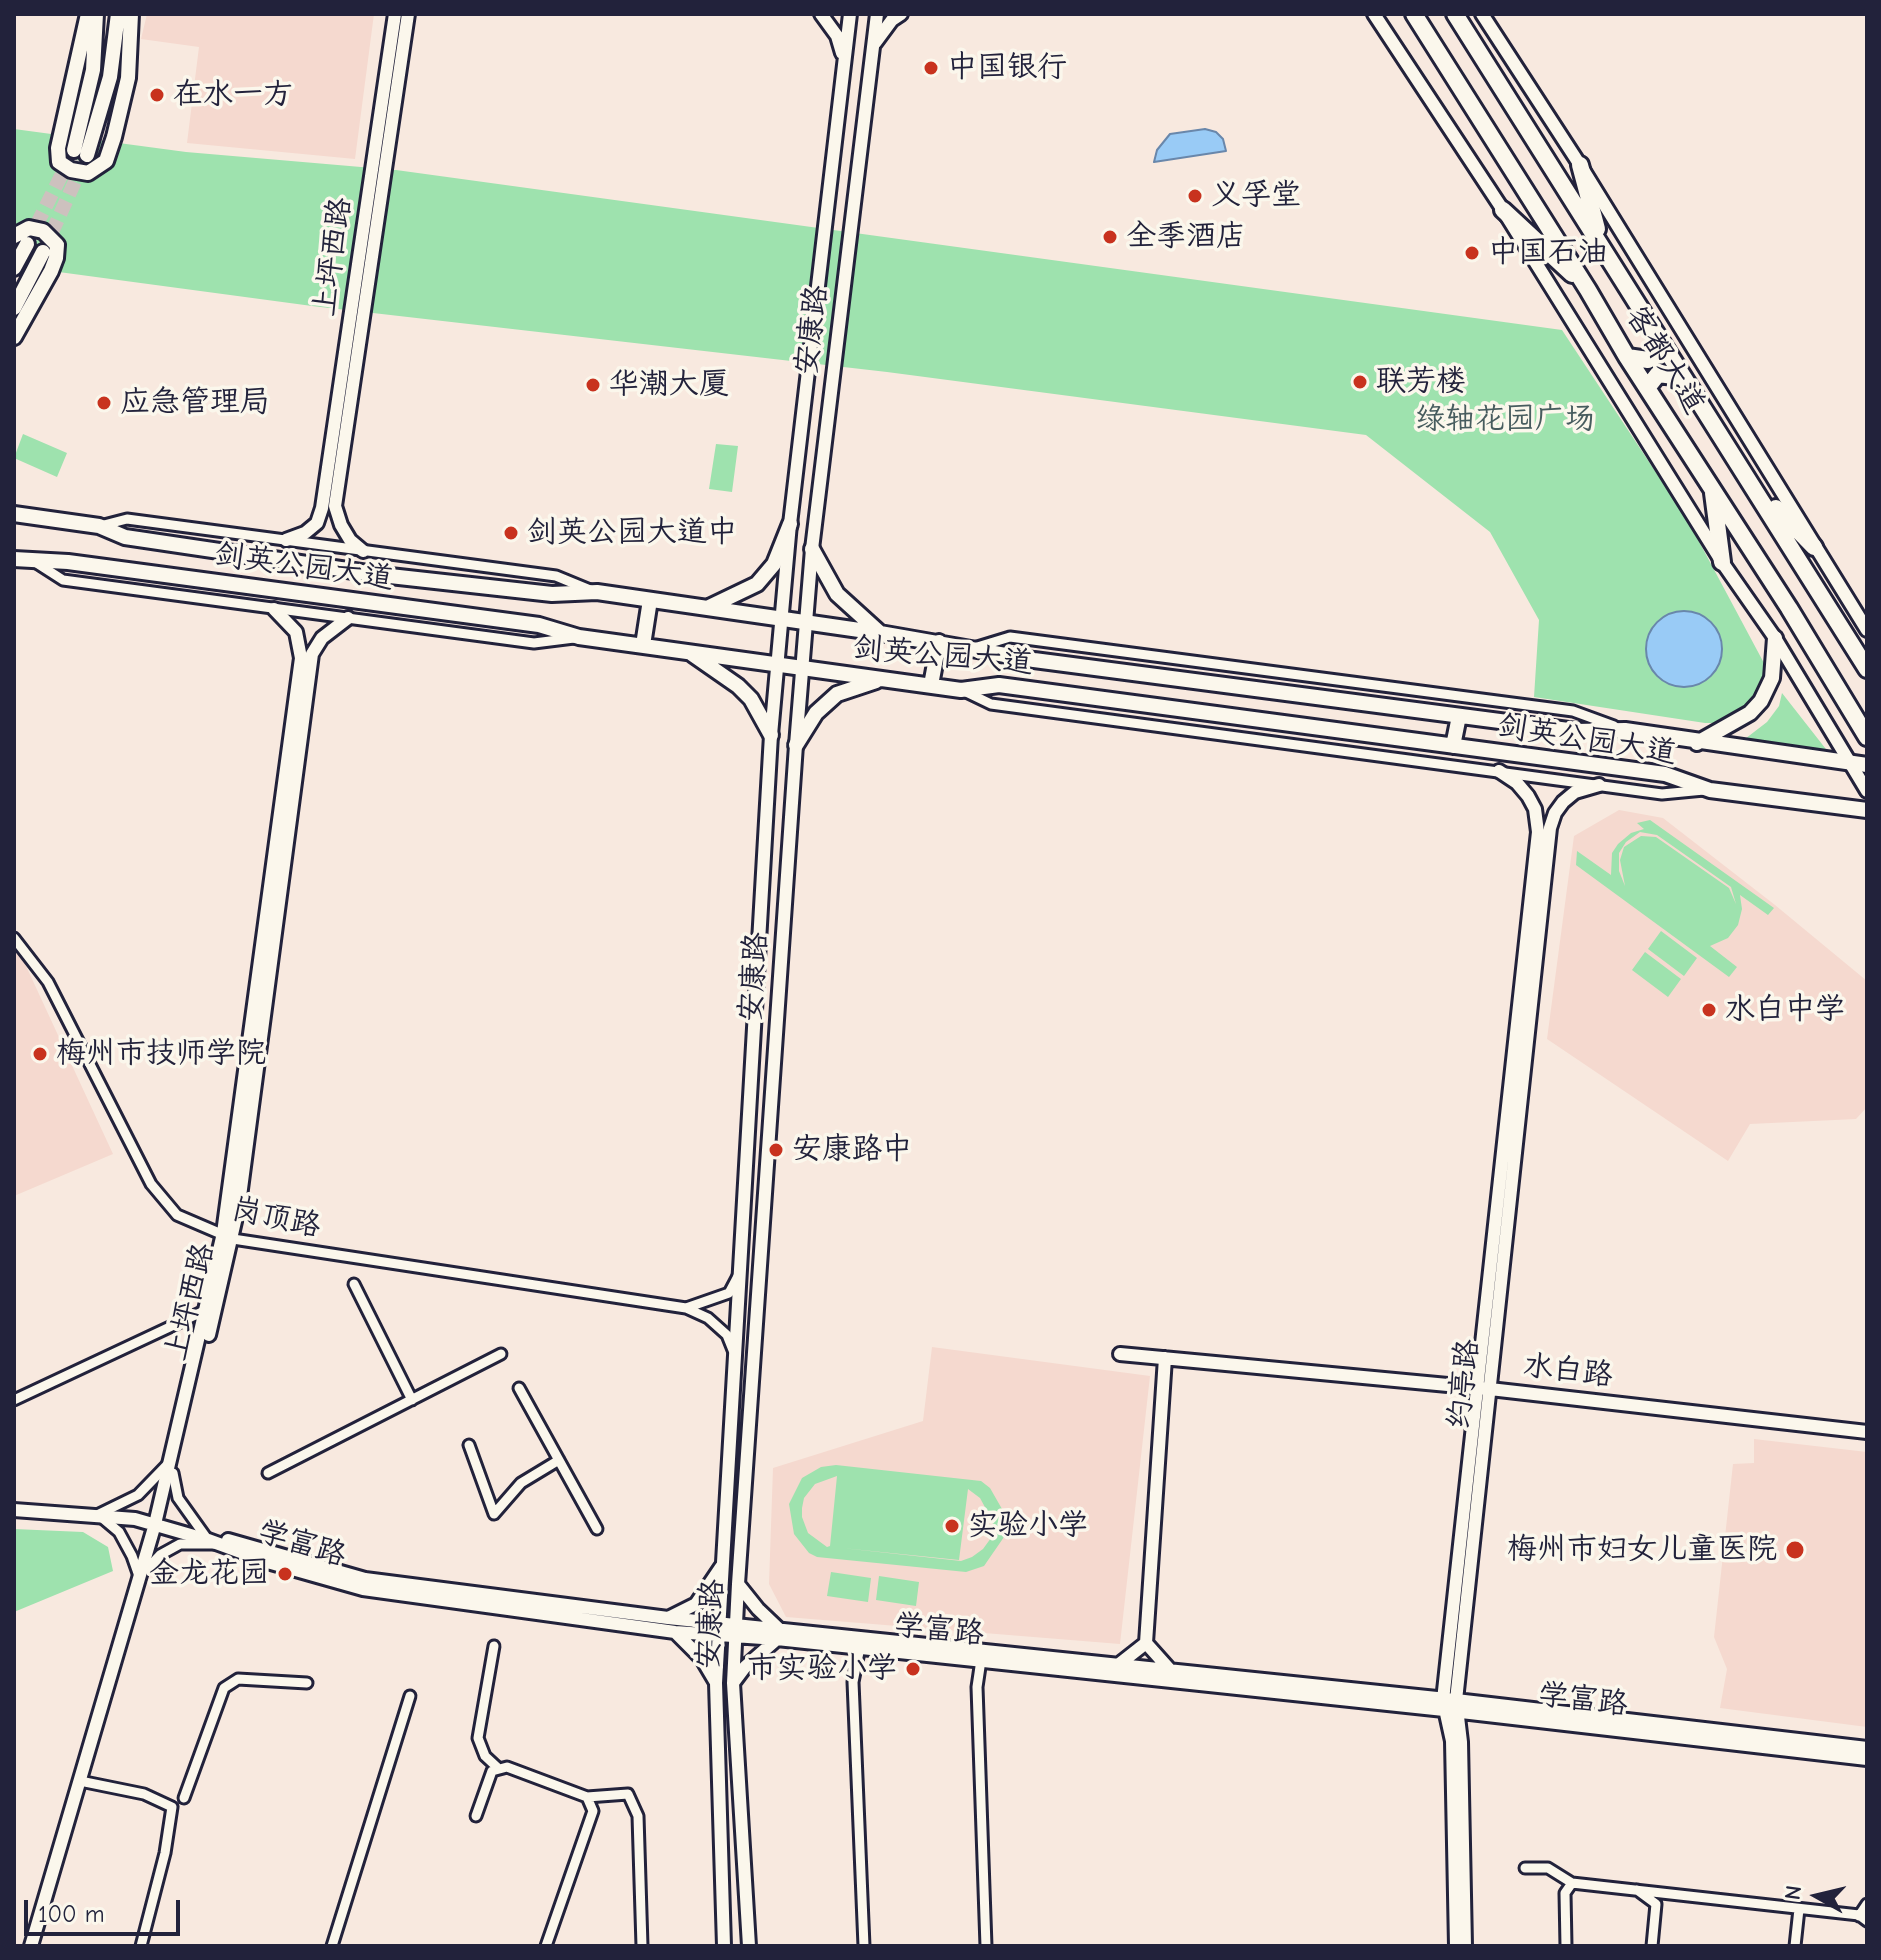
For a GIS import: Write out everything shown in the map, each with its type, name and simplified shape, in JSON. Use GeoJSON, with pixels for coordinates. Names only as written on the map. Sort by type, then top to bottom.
{"type":"FeatureCollection","features":[{"type":"Feature","properties":{"kind":"highway","name":"客都大道"},"geometry":{"type":"LineString","coordinates":[[1414,14],[1867,737]]}},
{"type":"Feature","properties":{"kind":"highway","name":"客都大道"},"geometry":{"type":"LineString","coordinates":[[1455,14],[1867,669]]}},
{"type":"Feature","properties":{"kind":"highway"},"geometry":{"type":"LineString","coordinates":[[1580,165],[1602,246]]}},
{"type":"Feature","properties":{"kind":"highway"},"geometry":{"type":"LineString","coordinates":[[1503,210],[1588,290]]}},
{"type":"Feature","properties":{"kind":"highway"},"geometry":{"type":"LineString","coordinates":[[1627,357],[1648,360],[1656,355],[1661,343]]}},
{"type":"Feature","properties":{"kind":"highway"},"geometry":{"type":"LineString","coordinates":[[1647,388],[1658,374],[1682,377]]}},
{"type":"Feature","properties":{"kind":"highway"},"geometry":{"type":"LineString","coordinates":[[1754,486],[1814,547]]}},
{"type":"Feature","properties":{"kind":"highway"},"geometry":{"type":"LineString","coordinates":[[1713,487],[1722,562]]}},
{"type":"Feature","properties":{"kind":"main road"},"geometry":{"type":"LineString","coordinates":[[88,14],[58,148],[59,162],[71,170],[88,173],[106,161],[114,137],[128,78],[131,14]]}},
{"type":"Feature","properties":{"kind":"main road"},"geometry":{"type":"LineString","coordinates":[[96,14],[93,70],[80,153],[110,77],[118,14]]}},
{"type":"Feature","properties":{"kind":"main road"},"geometry":{"type":"LineString","coordinates":[[14,236],[29,228],[43,231],[57,245],[51,271],[14,337]]}},
{"type":"Feature","properties":{"kind":"main road"},"geometry":{"type":"LineString","coordinates":[[14,268],[27,244]]}},
{"type":"Feature","properties":{"kind":"main road"},"geometry":{"type":"LineString","coordinates":[[14,308],[43,252]]}},
{"type":"Feature","properties":{"kind":"main road","name":"剑英公园大道"},"geometry":{"type":"LineString","coordinates":[[14,514],[99,526],[125,537],[381,575],[552,594],[597,592],[939,642],[1049,662],[1576,731],[1625,730],[1697,743],[1867,765]]}},
{"type":"Feature","properties":{"kind":"main road"},"geometry":{"type":"LineString","coordinates":[[708,607],[757,584],[774,564],[790,524]]}},
{"type":"Feature","properties":{"kind":"main road"},"geometry":{"type":"LineString","coordinates":[[812,549],[837,594],[880,633]]}},
{"type":"Feature","properties":{"kind":"main road","name":"剑英公园大道"},"geometry":{"type":"LineString","coordinates":[[14,559],[68,562],[539,625],[579,637],[961,690],[999,685],[1665,774],[1710,790],[1867,810]]}},
{"type":"Feature","properties":{"kind":"main road"},"geometry":{"type":"LineString","coordinates":[[643,645],[650,600]]}},
{"type":"Feature","properties":{"kind":"main road"},"geometry":{"type":"LineString","coordinates":[[1697,743],[1750,713],[1761,701],[1772,678],[1775,638]]}},
{"type":"Feature","properties":{"kind":"main road"},"geometry":{"type":"LineString","coordinates":[[931,685],[939,642]]}},
{"type":"Feature","properties":{"kind":"main road"},"geometry":{"type":"LineString","coordinates":[[688,651],[738,686],[751,699],[771,735]]}},
{"type":"Feature","properties":{"kind":"main road"},"geometry":{"type":"LineString","coordinates":[[796,745],[816,713],[837,694],[885,679]]}},
{"type":"Feature","properties":{"kind":"main road"},"geometry":{"type":"LineString","coordinates":[[1453,746],[1459,716]]}},
{"type":"Feature","properties":{"kind":"street","name":"上坪西路"},"geometry":{"type":"LineString","coordinates":[[328,507],[395,14]]}},
{"type":"Feature","properties":{"kind":"street","name":"上坪西路"},"geometry":{"type":"LineString","coordinates":[[328,507],[408,14]]}},
{"type":"Feature","properties":{"kind":"street"},"geometry":{"type":"LineString","coordinates":[[821,14],[837,36],[844,60]]}},
{"type":"Feature","properties":{"kind":"street","name":"安康路"},"geometry":{"type":"LineString","coordinates":[[724,1946],[716,1683],[718,1629],[771,735],[790,524],[850,14]]}},
{"type":"Feature","properties":{"kind":"street","name":"安康路"},"geometry":{"type":"LineString","coordinates":[[749,1946],[733,1683],[738,1584],[812,549],[877,14]]}},
{"type":"Feature","properties":{"kind":"street"},"geometry":{"type":"LineString","coordinates":[[872,49],[882,32],[901,14]]}},
{"type":"Feature","properties":{"kind":"street"},"geometry":{"type":"LineString","coordinates":[[1374,14],[1503,210],[1722,562],[1775,638],[1867,791]]}},
{"type":"Feature","properties":{"kind":"street"},"geometry":{"type":"LineString","coordinates":[[1482,14],[1580,165],[1814,547],[1863,615],[1867,630]]}},
{"type":"Feature","properties":{"kind":"street"},"geometry":{"type":"LineString","coordinates":[[842,76],[868,79]]}},
{"type":"Feature","properties":{"kind":"street"},"geometry":{"type":"LineString","coordinates":[[286,540],[305,533],[328,507],[350,540],[363,551]]}},
{"type":"Feature","properties":{"kind":"street"},"geometry":{"type":"LineString","coordinates":[[99,526],[127,519],[286,540],[556,576],[597,592]]}},
{"type":"Feature","properties":{"kind":"street"},"geometry":{"type":"LineString","coordinates":[[35,562],[63,580],[534,643],[579,637]]}},
{"type":"Feature","properties":{"kind":"street"},"geometry":{"type":"LineString","coordinates":[[274,609],[296,632],[306,656],[322,638],[348,618]]}},
{"type":"Feature","properties":{"kind":"street"},"geometry":{"type":"LineString","coordinates":[[974,648],[1010,637],[1026,639],[1573,711],[1625,730]]}},
{"type":"Feature","properties":{"kind":"street","name":"上坪西路"},"geometry":{"type":"LineString","coordinates":[[31,1946],[158,1522],[228,1236],[306,656]]}},
{"type":"Feature","properties":{"kind":"street"},"geometry":{"type":"LineString","coordinates":[[961,690],[991,704],[1662,794],[1710,790]]}},
{"type":"Feature","properties":{"kind":"street"},"geometry":{"type":"LineString","coordinates":[[1499,771],[1517,783],[1528,796],[1544,830],[1563,802],[1575,792],[1599,785]]}},
{"type":"Feature","properties":{"kind":"street","name":"约亭路"},"geometry":{"type":"LineString","coordinates":[[1456,1946],[1449,1705],[1544,830]]}},
{"type":"Feature","properties":{"kind":"street","name":"岗顶路"},"geometry":{"type":"LineString","coordinates":[[14,938],[48,982],[151,1184],[177,1215],[228,1236],[686,1308]]}},
{"type":"Feature","properties":{"kind":"street","name":"上坪西路"},"geometry":{"type":"LineString","coordinates":[[172,1467],[206,1310],[228,1236]]}},
{"type":"Feature","properties":{"kind":"street"},"geometry":{"type":"LineString","coordinates":[[686,1308],[729,1293],[739,1275]]}},
{"type":"Feature","properties":{"kind":"street"},"geometry":{"type":"LineString","coordinates":[[354,1284],[412,1400]]}},
{"type":"Feature","properties":{"kind":"street"},"geometry":{"type":"LineString","coordinates":[[686,1308],[708,1318],[727,1335],[734,1355]]}},
{"type":"Feature","properties":{"kind":"street"},"geometry":{"type":"LineString","coordinates":[[14,1400],[206,1310]]}},
{"type":"Feature","properties":{"kind":"street"},"geometry":{"type":"LineString","coordinates":[[268,1473],[501,1354]]}},
{"type":"Feature","properties":{"kind":"street","name":"水白路"},"geometry":{"type":"LineString","coordinates":[[1120,1354],[1484,1388],[1867,1432]]}},
{"type":"Feature","properties":{"kind":"street"},"geometry":{"type":"LineString","coordinates":[[1165,1358],[1146,1643],[1171,1671]]}},
{"type":"Feature","properties":{"kind":"street"},"geometry":{"type":"LineString","coordinates":[[519,1388],[597,1529]]}},
{"type":"Feature","properties":{"kind":"street"},"geometry":{"type":"LineString","coordinates":[[469,1445],[494,1514],[521,1483],[559,1460]]}},
{"type":"Feature","properties":{"kind":"street"},"geometry":{"type":"LineString","coordinates":[[172,1467],[178,1498],[212,1542],[180,1544],[160,1555],[143,1573],[119,1532],[98,1516],[138,1495],[172,1467]]}},
{"type":"Feature","properties":{"kind":"street","name":"学富路"},"geometry":{"type":"LineString","coordinates":[[14,1510],[158,1522],[365,1579],[668,1618],[718,1629],[1118,1665],[1867,1759]]}},
{"type":"Feature","properties":{"kind":"street"},"geometry":{"type":"LineString","coordinates":[[724,1520],[743,1522]]}},
{"type":"Feature","properties":{"kind":"street","name":"学富路"},"geometry":{"type":"LineString","coordinates":[[158,1522],[271,1563],[363,1589],[675,1632],[736,1625],[860,1647],[1867,1748]]}},
{"type":"Feature","properties":{"kind":"street"},"geometry":{"type":"LineString","coordinates":[[668,1618],[696,1604],[721,1567]]}},
{"type":"Feature","properties":{"kind":"street","name":"上坪西路"},"geometry":{"type":"LineString","coordinates":[[38,1946],[143,1573]]}},
{"type":"Feature","properties":{"kind":"street"},"geometry":{"type":"LineString","coordinates":[[733,1683],[778,1634],[738,1584]]}},
{"type":"Feature","properties":{"kind":"street"},"geometry":{"type":"LineString","coordinates":[[675,1632],[702,1659],[716,1683]]}},
{"type":"Feature","properties":{"kind":"street"},"geometry":{"type":"LineString","coordinates":[[1118,1665],[1146,1643]]}},
{"type":"Feature","properties":{"kind":"street"},"geometry":{"type":"LineString","coordinates":[[494,1646],[478,1738],[485,1756],[499,1769]]}},
{"type":"Feature","properties":{"kind":"street"},"geometry":{"type":"LineString","coordinates":[[860,1647],[853,1682],[864,1946]]}},
{"type":"Feature","properties":{"kind":"street"},"geometry":{"type":"LineString","coordinates":[[981,1660],[977,1687],[986,1946]]}},
{"type":"Feature","properties":{"kind":"street"},"geometry":{"type":"LineString","coordinates":[[184,1798],[224,1688],[238,1679],[307,1683]]}},
{"type":"Feature","properties":{"kind":"street"},"geometry":{"type":"LineString","coordinates":[[332,1946],[410,1696]]}},
{"type":"Feature","properties":{"kind":"street","name":"约亭路"},"geometry":{"type":"LineString","coordinates":[[1449,1705],[1461,1742],[1465,1946]]}},
{"type":"Feature","properties":{"kind":"street"},"geometry":{"type":"LineString","coordinates":[[476,1816],[492,1771],[507,1767],[587,1797],[628,1794],[638,1816],[642,1946]]}},
{"type":"Feature","properties":{"kind":"street"},"geometry":{"type":"LineString","coordinates":[[85,1782],[144,1794],[172,1807],[165,1853],[141,1946]]}},
{"type":"Feature","properties":{"kind":"street"},"geometry":{"type":"LineString","coordinates":[[546,1946],[593,1811],[587,1797]]}},
{"type":"Feature","properties":{"kind":"street"},"geometry":{"type":"LineString","coordinates":[[1525,1868],[1548,1868],[1572,1883],[1863,1918],[1867,1904]]}},
{"type":"Feature","properties":{"kind":"street"},"geometry":{"type":"LineString","coordinates":[[1566,1946],[1565,1893],[1572,1883]]}},
{"type":"Feature","properties":{"kind":"street"},"geometry":{"type":"LineString","coordinates":[[1637,1890],[1656,1904],[1652,1946]]}},
{"type":"Feature","properties":{"kind":"street"},"geometry":{"type":"LineString","coordinates":[[1795,1946],[1799,1909]]}},
{"type":"Feature","properties":{"kind":"shaded area"},"geometry":{"type":"Polygon","coordinates":[[[147,14],[374,14],[355,159],[187,143],[199,47],[141,39],[147,14]]]}},
{"type":"Feature","properties":{"kind":"shaded area","name":"水白中学"},"geometry":{"type":"Polygon","coordinates":[[[1619,810],[1663,818],[1867,981],[1867,1107],[1856,1119],[1750,1124],[1728,1161],[1547,1039],[1574,836],[1619,810]]]}},
{"type":"Feature","properties":{"kind":"shaded area","name":"梅州市技师学院"},"geometry":{"type":"Polygon","coordinates":[[[14,949],[20,953],[113,1154],[14,1196],[14,949]]]}},
{"type":"Feature","properties":{"kind":"shaded area","name":"实验小学"},"geometry":{"type":"Polygon","coordinates":[[[932,1347],[1150,1376],[1120,1644],[786,1617],[769,1584],[773,1468],[923,1421],[932,1347]]]}},
{"type":"Feature","properties":{"kind":"shaded area","name":"梅州市妇女儿童医院"},"geometry":{"type":"Polygon","coordinates":[[[1754,1439],[1867,1452],[1867,1727],[1720,1708],[1727,1669],[1714,1637],[1733,1464],[1754,1463],[1754,1439]]]}},
{"type":"Feature","properties":{"kind":"green space","name":"绿轴花园广场"},"geometry":{"type":"Polygon","coordinates":[[[14,129],[186,152],[396,170],[1562,330],[1688,521],[1765,665],[1762,698],[1728,723],[1705,723],[1534,697],[1539,620],[1490,532],[1366,435],[887,372],[312,306],[14,266],[14,129]]]}},
{"type":"Feature","properties":{"kind":"green space"},"geometry":{"type":"Polygon","coordinates":[[[23,434],[67,453],[57,477],[14,458],[23,434]]]}},
{"type":"Feature","properties":{"kind":"green space"},"geometry":{"type":"Polygon","coordinates":[[[716,444],[738,446],[732,492],[709,489],[716,444]]]}},
{"type":"Feature","properties":{"kind":"green space"},"geometry":{"type":"Polygon","coordinates":[[[1782,693],[1829,753],[1741,742],[1767,722],[1779,706],[1782,693]]]}},
{"type":"Feature","properties":{"kind":"green space"},"geometry":{"type":"Polygon","coordinates":[[[1650,820],[1774,908],[1768,915],[1740,895],[1742,909],[1738,925],[1728,938],[1710,946],[1737,967],[1729,977],[1576,865],[1577,851],[1611,875],[1612,853],[1618,844],[1631,833],[1644,829],[1637,823],[1650,820]],[[1640,832],[1626,842],[1619,853],[1619,871],[1625,886],[1620,860],[1624,847],[1641,836],[1656,837],[1729,888],[1736,904],[1731,887],[1657,835],[1640,832]]]}},
{"type":"Feature","properties":{"kind":"green space"},"geometry":{"type":"Polygon","coordinates":[[[1661,931],[1697,958],[1684,976],[1648,949],[1661,931]]]}},
{"type":"Feature","properties":{"kind":"green space"},"geometry":{"type":"Polygon","coordinates":[[[1645,952],[1681,979],[1668,997],[1632,970],[1645,952]]]}},
{"type":"Feature","properties":{"kind":"green space"},"geometry":{"type":"Polygon","coordinates":[[[836,1465],[981,1481],[990,1488],[1002,1509],[1006,1521],[1004,1537],[984,1566],[966,1572],[817,1557],[809,1553],[794,1534],[789,1504],[802,1478],[821,1467],[836,1465]],[[837,1476],[815,1484],[804,1498],[802,1508],[808,1533],[827,1547],[830,1546],[837,1476]],[[968,1489],[959,1560],[842,1548],[961,1561],[972,1557],[991,1538],[993,1522],[980,1498],[968,1489]]]}},
{"type":"Feature","properties":{"kind":"green space"},"geometry":{"type":"Polygon","coordinates":[[[14,1529],[83,1532],[108,1547],[113,1571],[14,1612],[14,1529]]]}},
{"type":"Feature","properties":{"kind":"green space"},"geometry":{"type":"Polygon","coordinates":[[[831,1572],[871,1578],[868,1602],[827,1596],[831,1572]]]}},
{"type":"Feature","properties":{"kind":"green space"},"geometry":{"type":"Polygon","coordinates":[[[879,1576],[919,1582],[916,1606],[876,1600],[879,1576]]]}},
{"type":"Feature","properties":{"kind":"water"},"geometry":{"type":"Polygon","coordinates":[[[1205,129],[1216,132],[1223,139],[1226,151],[1154,162],[1157,150],[1170,134],[1205,129]]]}},
{"type":"Feature","properties":{"kind":"water"},"geometry":{"type":"Polygon","coordinates":[[[1684,611],[1699,614],[1711,622],[1719,634],[1722,649],[1719,664],[1711,676],[1699,684],[1684,687],[1669,684],[1657,676],[1649,664],[1646,649],[1649,634],[1657,622],[1669,614],[1684,611]]]}},
{"type":"Feature","properties":{"kind":"tunnel"},"geometry":{"type":"LineString","coordinates":[[27,244],[74,150]]}},
{"type":"Feature","properties":{"kind":"tunnel"},"geometry":{"type":"LineString","coordinates":[[43,252],[87,155]]}},
{"type":"Feature","properties":{"kind":"place","name":"中国银行"},"geometry":{"type":"Point","coordinates":[931,68]}},
{"type":"Feature","properties":{"kind":"place","name":"在水一方"},"geometry":{"type":"Point","coordinates":[157,95]}},
{"type":"Feature","properties":{"kind":"place","name":"义孚堂"},"geometry":{"type":"Point","coordinates":[1195,196]}},
{"type":"Feature","properties":{"kind":"place","name":"全季酒店"},"geometry":{"type":"Point","coordinates":[1110,237]}},
{"type":"Feature","properties":{"kind":"place","name":"中国石油"},"geometry":{"type":"Point","coordinates":[1472,253]}},
{"type":"Feature","properties":{"kind":"place","name":"联芳楼"},"geometry":{"type":"Point","coordinates":[1360,382]}},
{"type":"Feature","properties":{"kind":"place","name":"华潮大厦"},"geometry":{"type":"Point","coordinates":[593,385]}},
{"type":"Feature","properties":{"kind":"place","name":"应急管理局"},"geometry":{"type":"Point","coordinates":[104,403]}},
{"type":"Feature","properties":{"kind":"place","name":"剑英公园大道中"},"geometry":{"type":"Point","coordinates":[511,533]}},
{"type":"Feature","properties":{"kind":"place","name":"水白中学"},"geometry":{"type":"Point","coordinates":[1709,1010]}},
{"type":"Feature","properties":{"kind":"place","name":"梅州市技师学院"},"geometry":{"type":"Point","coordinates":[40,1054]}},
{"type":"Feature","properties":{"kind":"place","name":"安康路中"},"geometry":{"type":"Point","coordinates":[776,1150]}},
{"type":"Feature","properties":{"kind":"place","name":"实验小学"},"geometry":{"type":"Point","coordinates":[952,1526]}},
{"type":"Feature","properties":{"kind":"place","name":"梅州市妇女儿童医院"},"geometry":{"type":"Point","coordinates":[1795,1550]}},
{"type":"Feature","properties":{"kind":"place","name":"金龙花园"},"geometry":{"type":"Point","coordinates":[285,1574]}},
{"type":"Feature","properties":{"kind":"place","name":"市实验小学"},"geometry":{"type":"Point","coordinates":[913,1669]}}]}
